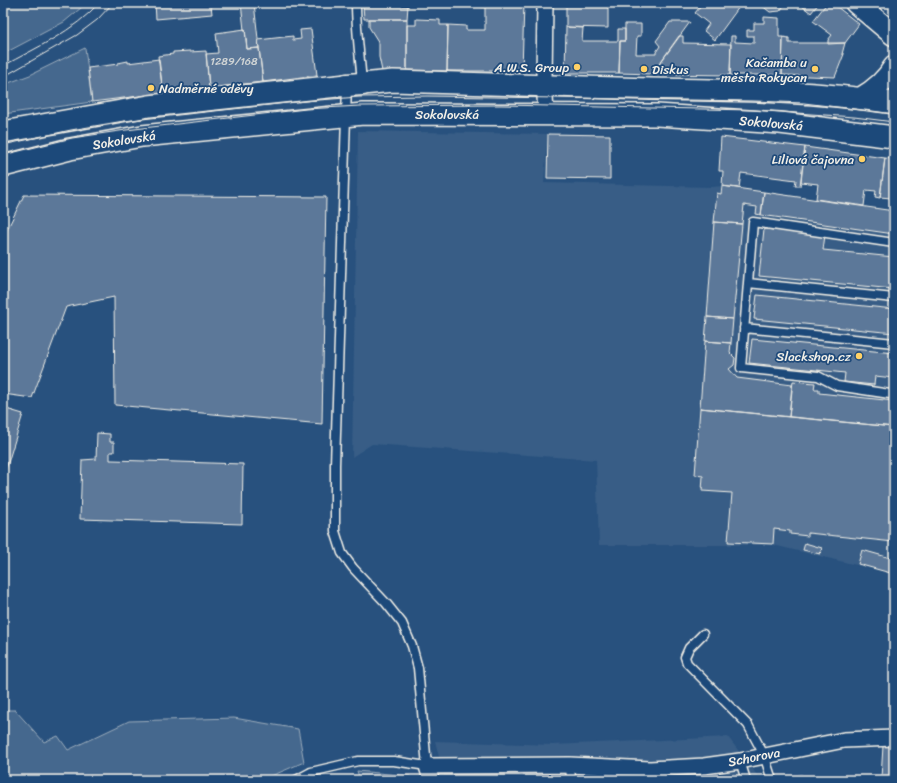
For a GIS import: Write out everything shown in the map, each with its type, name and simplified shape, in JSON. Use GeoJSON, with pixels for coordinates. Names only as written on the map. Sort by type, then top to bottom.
{"type":"FeatureCollection","features":[{"type":"Feature","properties":{"kind":"main road"},"geometry":{"type":"LineString","coordinates":[[856,3],[894,36]]}},
{"type":"Feature","properties":{"kind":"main road"},"geometry":{"type":"LineString","coordinates":[[862,98],[881,85],[894,67]]}},
{"type":"Feature","properties":{"kind":"main road"},"geometry":{"type":"LineString","coordinates":[[3,132],[149,106],[394,81],[544,82],[816,94],[862,98],[894,103]]}},
{"type":"Feature","properties":{"kind":"main road","name":"Sokolovská"},"geometry":{"type":"LineString","coordinates":[[3,166],[134,137],[363,114],[657,115],[780,123],[894,137]]}},
{"type":"Feature","properties":{"kind":"street"},"geometry":{"type":"LineString","coordinates":[[544,3],[544,82],[546,114]]}},
{"type":"Feature","properties":{"kind":"street","name":"Schorova"},"geometry":{"type":"LineString","coordinates":[[429,773],[571,773],[704,766],[740,761],[844,740],[894,738]]}},
{"type":"Feature","properties":{"kind":"lane"},"geometry":{"type":"LineString","coordinates":[[356,3],[356,24],[362,72],[354,84],[347,115],[335,465],[335,531],[342,553],[353,568],[386,603],[402,623],[412,646],[418,668],[429,773]]}},
{"type":"Feature","properties":{"kind":"lane"},"geometry":{"type":"LineString","coordinates":[[894,243],[753,222],[741,368],[818,376],[837,386],[890,394],[894,393]]}},
{"type":"Feature","properties":{"kind":"lane"},"geometry":{"type":"LineString","coordinates":[[748,283],[894,298]]}},
{"type":"Feature","properties":{"kind":"lane"},"geometry":{"type":"LineString","coordinates":[[744,328],[894,343]]}},
{"type":"Feature","properties":{"kind":"lane"},"geometry":{"type":"LineString","coordinates":[[703,634],[689,648],[685,657],[687,663],[748,725],[764,755],[772,780]]}},
{"type":"Feature","properties":{"kind":"lane","name":"Schorova"},"geometry":{"type":"LineString","coordinates":[[296,780],[313,776],[358,760],[394,761],[429,773]]}},
{"type":"Feature","properties":{"kind":"lane"},"geometry":{"type":"LineString","coordinates":[[740,761],[746,780]]}},
{"type":"Feature","properties":{"kind":"shaded area"},"geometry":{"type":"Polygon","coordinates":[[[3,3],[87,3],[64,22],[3,54],[3,3]]]}},
{"type":"Feature","properties":{"kind":"shaded area"},"geometry":{"type":"Polygon","coordinates":[[[85,48],[92,102],[3,114],[3,85],[30,75],[85,48]]]}},
{"type":"Feature","properties":{"kind":"shaded area"},"geometry":{"type":"Polygon","coordinates":[[[358,131],[548,134],[544,183],[722,186],[894,211],[894,574],[773,545],[599,545],[596,460],[372,444],[352,457],[358,131]]]}},
{"type":"Feature","properties":{"kind":"shaded area"},"geometry":{"type":"Polygon","coordinates":[[[3,710],[15,710],[44,742],[58,736],[68,750],[129,721],[234,718],[298,729],[304,762],[262,780],[3,780],[3,710]]]}},
{"type":"Feature","properties":{"kind":"shaded area"},"geometry":{"type":"Polygon","coordinates":[[[728,737],[757,775],[759,780],[445,780],[435,741],[552,745],[728,737]]]}},
{"type":"Feature","properties":{"kind":"shaded area"},"geometry":{"type":"Polygon","coordinates":[[[357,771],[410,776],[411,780],[360,780],[357,771]]]}},
{"type":"Feature","properties":{"kind":"shaded area"},"geometry":{"type":"Polygon","coordinates":[[[594,777],[681,777],[682,780],[584,780],[594,777]]]}},
{"type":"Feature","properties":{"kind":"building"},"geometry":{"type":"Polygon","coordinates":[[[155,3],[228,3],[211,5],[212,14],[156,19],[155,3]]]}},
{"type":"Feature","properties":{"kind":"building"},"geometry":{"type":"Polygon","coordinates":[[[241,3],[254,3],[259,48],[247,49],[241,3]]]}},
{"type":"Feature","properties":{"kind":"building"},"geometry":{"type":"Polygon","coordinates":[[[363,3],[408,3],[408,6],[363,5],[363,3]]]}},
{"type":"Feature","properties":{"kind":"building"},"geometry":{"type":"Polygon","coordinates":[[[481,3],[524,3],[522,71],[447,71],[448,25],[466,26],[466,30],[485,30],[485,7],[481,7],[481,3]]]}},
{"type":"Feature","properties":{"kind":"building"},"geometry":{"type":"Polygon","coordinates":[[[566,3],[608,3],[608,28],[566,27],[566,3]]]}},
{"type":"Feature","properties":{"kind":"building"},"geometry":{"type":"Polygon","coordinates":[[[703,3],[742,3],[715,40],[704,31],[709,24],[695,13],[703,3]]]}},
{"type":"Feature","properties":{"kind":"building"},"geometry":{"type":"Polygon","coordinates":[[[763,3],[786,3],[780,11],[770,12],[761,5],[763,3]]]}},
{"type":"Feature","properties":{"kind":"building"},"geometry":{"type":"Polygon","coordinates":[[[798,3],[819,3],[811,13],[798,3]]]}},
{"type":"Feature","properties":{"kind":"building"},"geometry":{"type":"Polygon","coordinates":[[[827,3],[832,3],[859,24],[845,43],[828,44],[828,40],[832,35],[813,21],[827,3]]]}},
{"type":"Feature","properties":{"kind":"building"},"geometry":{"type":"Polygon","coordinates":[[[363,5],[408,6],[407,19],[364,19],[363,5]]]}},
{"type":"Feature","properties":{"kind":"building"},"geometry":{"type":"Polygon","coordinates":[[[764,17],[779,18],[779,37],[783,37],[782,75],[730,75],[731,36],[735,36],[735,42],[754,43],[754,36],[747,36],[747,30],[754,30],[754,23],[764,23],[764,17]]]}},
{"type":"Feature","properties":{"kind":"building"},"geometry":{"type":"Polygon","coordinates":[[[369,19],[407,19],[407,70],[382,71],[379,57],[379,43],[369,27],[369,19]]]}},
{"type":"Feature","properties":{"kind":"building"},"geometry":{"type":"Polygon","coordinates":[[[416,19],[440,20],[440,25],[448,25],[447,71],[407,70],[407,25],[416,25],[416,19]]]}},
{"type":"Feature","properties":{"kind":"building"},"geometry":{"type":"Polygon","coordinates":[[[670,22],[690,22],[652,74],[619,73],[620,41],[625,41],[625,24],[641,24],[641,36],[637,36],[636,54],[656,54],[660,46],[656,41],[670,22]]]}},
{"type":"Feature","properties":{"kind":"building"},"geometry":{"type":"Polygon","coordinates":[[[566,27],[583,28],[582,41],[618,41],[618,29],[625,29],[625,41],[620,41],[619,73],[565,73],[566,27]]]}},
{"type":"Feature","properties":{"kind":"building"},"geometry":{"type":"Polygon","coordinates":[[[245,29],[247,49],[259,48],[263,82],[209,88],[206,54],[218,53],[216,33],[245,29]]]}},
{"type":"Feature","properties":{"kind":"building"},"geometry":{"type":"Polygon","coordinates":[[[311,29],[317,75],[263,82],[258,40],[293,36],[293,40],[301,39],[300,30],[311,29]]]}},
{"type":"Feature","properties":{"kind":"building"},"geometry":{"type":"Polygon","coordinates":[[[679,36],[683,36],[683,43],[731,44],[730,75],[652,74],[679,36]]]}},
{"type":"Feature","properties":{"kind":"building"},"geometry":{"type":"Polygon","coordinates":[[[783,37],[789,38],[789,43],[845,43],[842,54],[844,54],[835,77],[782,75],[783,37]]]}},
{"type":"Feature","properties":{"kind":"building"},"geometry":{"type":"Polygon","coordinates":[[[206,51],[209,88],[163,93],[158,56],[173,54],[173,52],[206,51]]]}},
{"type":"Feature","properties":{"kind":"building"},"geometry":{"type":"Polygon","coordinates":[[[159,59],[163,93],[92,102],[88,68],[118,64],[128,61],[128,63],[159,59]]]}},
{"type":"Feature","properties":{"kind":"building"},"geometry":{"type":"Polygon","coordinates":[[[548,134],[610,135],[610,179],[547,178],[548,134]]]}},
{"type":"Feature","properties":{"kind":"building"},"geometry":{"type":"Polygon","coordinates":[[[721,137],[805,147],[800,186],[795,186],[796,180],[741,173],[739,188],[722,186],[723,171],[719,171],[721,137]]]}},
{"type":"Feature","properties":{"kind":"building"},"geometry":{"type":"Polygon","coordinates":[[[805,147],[885,158],[880,198],[875,197],[876,191],[866,190],[864,206],[816,199],[818,184],[801,182],[805,147]]]}},
{"type":"Feature","properties":{"kind":"building"},"geometry":{"type":"Polygon","coordinates":[[[885,158],[894,159],[894,193],[892,193],[891,198],[880,197],[885,158]]]}},
{"type":"Feature","properties":{"kind":"building"},"geometry":{"type":"Polygon","coordinates":[[[722,186],[764,192],[761,215],[756,214],[757,207],[744,205],[742,224],[714,222],[717,193],[721,194],[722,186]]]}},
{"type":"Feature","properties":{"kind":"building"},"geometry":{"type":"Polygon","coordinates":[[[764,192],[894,211],[894,234],[761,215],[764,192]]]}},
{"type":"Feature","properties":{"kind":"building"},"geometry":{"type":"Polygon","coordinates":[[[24,195],[326,197],[322,424],[115,405],[114,297],[66,307],[32,398],[3,394],[3,238],[24,195]]]}},
{"type":"Feature","properties":{"kind":"building"},"geometry":{"type":"Polygon","coordinates":[[[714,222],[742,224],[733,319],[707,317],[714,222]]]}},
{"type":"Feature","properties":{"kind":"building"},"geometry":{"type":"Polygon","coordinates":[[[764,229],[825,235],[823,250],[894,257],[894,289],[759,276],[764,229]]]}},
{"type":"Feature","properties":{"kind":"building"},"geometry":{"type":"Polygon","coordinates":[[[757,295],[894,309],[894,333],[754,319],[757,295]]]}},
{"type":"Feature","properties":{"kind":"building"},"geometry":{"type":"Polygon","coordinates":[[[707,317],[733,319],[731,343],[705,341],[707,317]]]}},
{"type":"Feature","properties":{"kind":"building"},"geometry":{"type":"Polygon","coordinates":[[[752,339],[894,353],[894,378],[875,376],[874,385],[844,382],[845,373],[749,363],[752,339]]]}},
{"type":"Feature","properties":{"kind":"building"},"geometry":{"type":"Polygon","coordinates":[[[705,341],[731,343],[730,353],[735,358],[734,365],[729,369],[737,378],[792,385],[789,417],[700,408],[705,341]]]}},
{"type":"Feature","properties":{"kind":"building"},"geometry":{"type":"Polygon","coordinates":[[[793,381],[815,383],[814,389],[819,389],[819,393],[894,401],[894,427],[789,417],[793,381]]]}},
{"type":"Feature","properties":{"kind":"building"},"geometry":{"type":"Polygon","coordinates":[[[3,408],[23,414],[3,479],[3,408]]]}},
{"type":"Feature","properties":{"kind":"building"},"geometry":{"type":"Polygon","coordinates":[[[700,408],[894,427],[894,542],[808,533],[808,536],[790,534],[790,531],[774,529],[773,544],[728,542],[732,493],[702,491],[703,476],[695,475],[700,408]]]}},
{"type":"Feature","properties":{"kind":"building"},"geometry":{"type":"Polygon","coordinates":[[[97,433],[110,434],[110,442],[114,442],[114,452],[110,452],[110,460],[243,464],[242,524],[80,519],[82,460],[96,459],[97,433]]]}},
{"type":"Feature","properties":{"kind":"building"},"geometry":{"type":"Polygon","coordinates":[[[805,543],[822,548],[820,554],[803,550],[805,543]]]}},
{"type":"Feature","properties":{"kind":"building"},"geometry":{"type":"Polygon","coordinates":[[[862,550],[894,559],[894,574],[858,564],[862,550]]]}},
{"type":"Feature","properties":{"kind":"building"},"geometry":{"type":"Polygon","coordinates":[[[883,746],[894,746],[894,780],[890,780],[890,778],[881,778],[883,746]]]}},
{"type":"Feature","properties":{"kind":"building"},"geometry":{"type":"Polygon","coordinates":[[[801,775],[808,777],[811,780],[790,780],[794,776],[801,775]]]}},
{"type":"Feature","properties":{"kind":"tram line"},"geometry":{"type":"LineString","coordinates":[[3,66],[41,46],[66,30],[78,22],[99,3]]}},
{"type":"Feature","properties":{"kind":"tram line"},"geometry":{"type":"LineString","coordinates":[[3,77],[77,35],[97,20],[113,3]]}},
{"type":"Feature","properties":{"kind":"tram line"},"geometry":{"type":"LineString","coordinates":[[3,145],[71,130],[124,121],[305,101],[359,97],[427,96],[754,101],[804,103],[894,114]]}},
{"type":"Feature","properties":{"kind":"tram line"},"geometry":{"type":"LineString","coordinates":[[3,155],[72,138],[126,130],[306,109],[360,106],[501,105],[753,110],[854,117],[894,122]]}},
{"type":"Feature","properties":{"kind":"place","name":"A.W.S. Group"},"geometry":{"type":"Point","coordinates":[577,67]}},
{"type":"Feature","properties":{"kind":"place","name":"Diskus"},"geometry":{"type":"Point","coordinates":[644,69]}},
{"type":"Feature","properties":{"kind":"place","name":"Kačamba u města Rokycan"},"geometry":{"type":"Point","coordinates":[815,69]}},
{"type":"Feature","properties":{"kind":"place","name":"Nadměrné oděvy"},"geometry":{"type":"Point","coordinates":[151,88]}},
{"type":"Feature","properties":{"kind":"place","name":"Liliová čajovna"},"geometry":{"type":"Point","coordinates":[862,159]}},
{"type":"Feature","properties":{"kind":"place","name":"Slackshop.cz"},"geometry":{"type":"Point","coordinates":[859,356]}}]}
